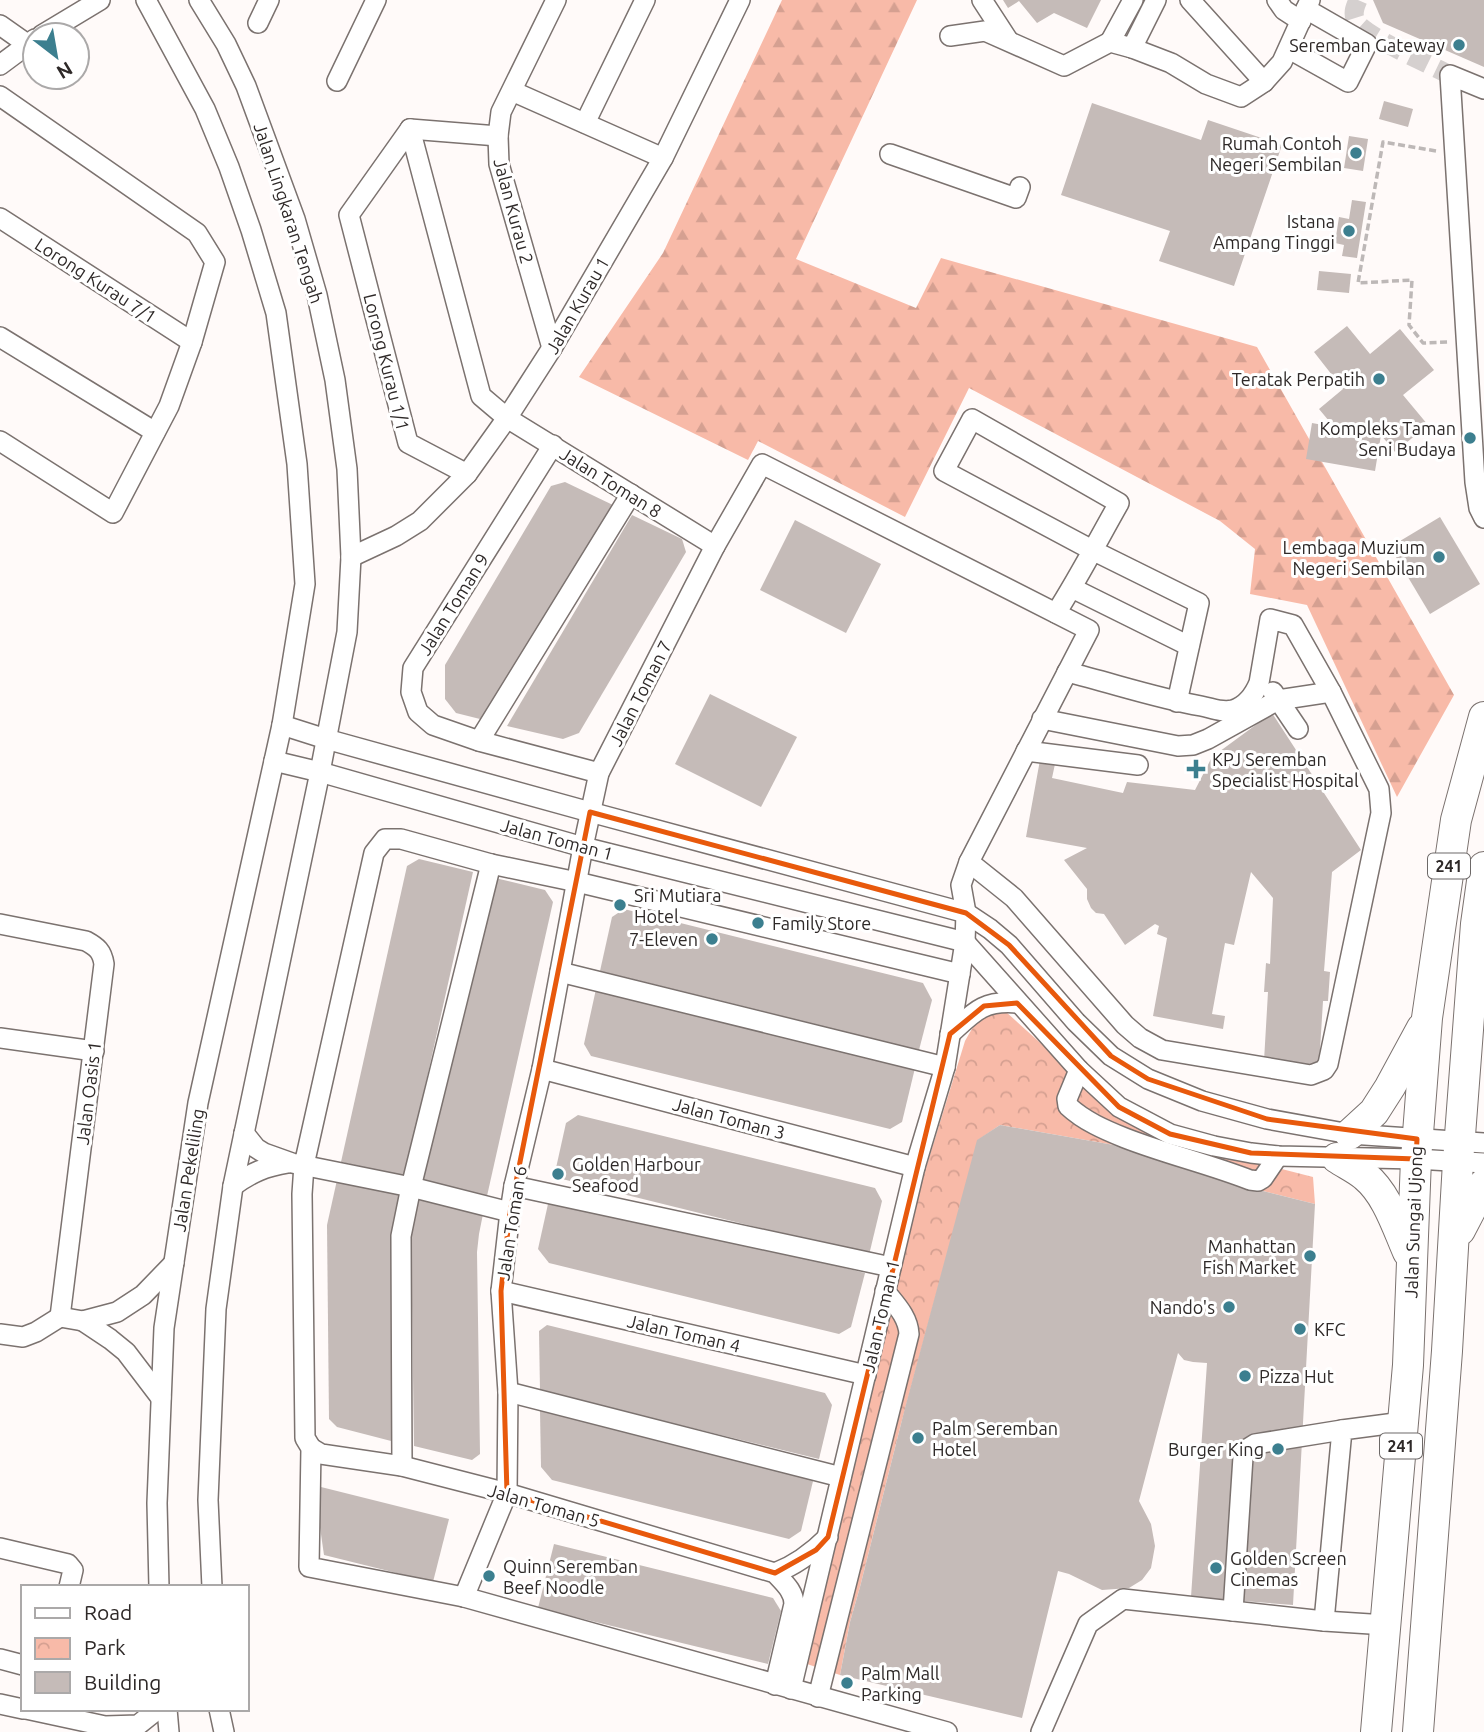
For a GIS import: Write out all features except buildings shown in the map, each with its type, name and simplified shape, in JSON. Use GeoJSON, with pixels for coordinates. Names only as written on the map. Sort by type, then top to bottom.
{"type":"FeatureCollection","features":[{"type":"Feature","properties":{"kind":"highway","name":"Jalan Sungai Ujong"},"geometry":{"type":"LineString","coordinates":[[1376,1732],[1408,1365],[1416,1149],[1427,1018],[1456,820],[1484,717]]}},
{"type":"Feature","properties":{"kind":"highway","name":"241"},"geometry":{"type":"LineString","coordinates":[[1418,1732],[1454,1242],[1472,1152],[1465,1076],[1476,924],[1484,867]]}},
{"type":"Feature","properties":{"kind":"highway"},"geometry":{"type":"LineString","coordinates":[[1411,1259],[1382,1196],[1343,1146],[1374,1112],[1427,1018]]}},
{"type":"Feature","properties":{"kind":"highway"},"geometry":{"type":"LineString","coordinates":[[1465,1076],[1484,1122]]}},
{"type":"Feature","properties":{"kind":"highway"},"geometry":{"type":"LineString","coordinates":[[1454,1242],[1484,1184]]}},
{"type":"Feature","properties":{"kind":"street"},"geometry":{"type":"LineString","coordinates":[[146,0],[205,109],[251,230],[276,313],[297,464],[305,584],[274,761]]}},
{"type":"Feature","properties":{"kind":"street","name":"Jalan Lingkaran Tengah"},"geometry":{"type":"LineString","coordinates":[[199,0],[226,44],[246,86],[295,219],[317,295],[335,380],[347,469],[351,557],[347,632],[320,772]]}},
{"type":"Feature","properties":{"kind":"street"},"geometry":{"type":"LineString","coordinates":[[258,23],[269,0]]}},
{"type":"Feature","properties":{"kind":"street"},"geometry":{"type":"LineString","coordinates":[[337,81],[376,0]]}},
{"type":"Feature","properties":{"kind":"street","name":"Jalan Kurau 2"},"geometry":{"type":"LineString","coordinates":[[552,348],[499,164],[498,136],[501,113],[556,0]]}},
{"type":"Feature","properties":{"kind":"street"},"geometry":{"type":"LineString","coordinates":[[585,123],[645,0]]}},
{"type":"Feature","properties":{"kind":"street","name":"Jalan Kurau 1"},"geometry":{"type":"LineString","coordinates":[[351,557],[396,536],[420,521],[467,474],[507,418],[552,348],[663,158],[740,0]]}},
{"type":"Feature","properties":{"kind":"street"},"geometry":{"type":"LineString","coordinates":[[982,0],[1008,40]]}},
{"type":"Feature","properties":{"kind":"street"},"geometry":{"type":"LineString","coordinates":[[950,36],[985,31],[1064,66],[1110,42],[1133,0]]}},
{"type":"Feature","properties":{"kind":"street"},"geometry":{"type":"LineString","coordinates":[[1132,48],[1156,0]]}},
{"type":"Feature","properties":{"kind":"street"},"geometry":{"type":"LineString","coordinates":[[1190,0],[1264,82]]}},
{"type":"Feature","properties":{"kind":"street"},"geometry":{"type":"LineString","coordinates":[[1277,0],[1284,10],[1306,10],[1367,44],[1349,82],[1289,49]]}},
{"type":"Feature","properties":{"kind":"street"},"geometry":{"type":"LineString","coordinates":[[65,21],[98,1]]}},
{"type":"Feature","properties":{"kind":"street"},"geometry":{"type":"LineString","coordinates":[[1110,42],[1171,63],[1206,84],[1241,97],[1264,82],[1282,62],[1306,10]]}},
{"type":"Feature","properties":{"kind":"street"},"geometry":{"type":"LineString","coordinates":[[0,25],[21,33]]}},
{"type":"Feature","properties":{"kind":"street"},"geometry":{"type":"LineString","coordinates":[[0,65],[21,49]]}},
{"type":"Feature","properties":{"kind":"street"},"geometry":{"type":"LineString","coordinates":[[1484,89],[1450,75],[1475,482],[1479,509],[1484,518]]}},
{"type":"Feature","properties":{"kind":"street"},"geometry":{"type":"LineString","coordinates":[[512,91],[663,158]]}},
{"type":"Feature","properties":{"kind":"street"},"geometry":{"type":"LineString","coordinates":[[0,96],[197,233],[215,262],[192,342],[169,405],[113,513],[0,441]]}},
{"type":"Feature","properties":{"kind":"street"},"geometry":{"type":"LineString","coordinates":[[410,129],[498,136]]}},
{"type":"Feature","properties":{"kind":"street","name":"Lorong Kurau 1/1"},"geometry":{"type":"LineString","coordinates":[[410,129],[349,215],[408,443],[467,474]]}},
{"type":"Feature","properties":{"kind":"street","name":"Jalan Toman 8"},"geometry":{"type":"LineString","coordinates":[[410,129],[481,396],[507,418],[715,546]]}},
{"type":"Feature","properties":{"kind":"street"},"geometry":{"type":"LineString","coordinates":[[890,153],[1016,198],[1020,187]]}},
{"type":"Feature","properties":{"kind":"street","name":"Lorong Kurau 7/1"},"geometry":{"type":"LineString","coordinates":[[0,218],[192,342]]}},
{"type":"Feature","properties":{"kind":"street"},"geometry":{"type":"LineString","coordinates":[[0,337],[155,432]]}},
{"type":"Feature","properties":{"kind":"street"},"geometry":{"type":"LineString","coordinates":[[966,913],[961,886],[969,862],[1089,630],[1056,613],[1072,588],[1092,551],[1119,503],[972,419],[944,471],[1092,551],[1199,603],[1177,702]]}},
{"type":"Feature","properties":{"kind":"street","name":"Jalan Toman 9"},"geometry":{"type":"LineString","coordinates":[[553,445],[413,668],[411,692],[418,712],[433,725],[478,741],[599,773]]}},
{"type":"Feature","properties":{"kind":"street","name":"Jalan Toman 7"},"geometry":{"type":"LineString","coordinates":[[583,847],[599,773],[715,546],[762,464],[1056,613]]}},
{"type":"Feature","properties":{"kind":"street"},"geometry":{"type":"LineString","coordinates":[[478,741],[631,494]]}},
{"type":"Feature","properties":{"kind":"street"},"geometry":{"type":"LineString","coordinates":[[1072,588],[1189,646]]}},
{"type":"Feature","properties":{"kind":"street"},"geometry":{"type":"LineString","coordinates":[[969,862],[1014,898],[1125,1025],[1162,1051],[1311,1075],[1324,1070],[1328,1064],[1381,813],[1379,789],[1331,692],[1293,625],[1270,619],[1255,693],[1241,706],[1224,711],[1177,702],[1067,671]]}},
{"type":"Feature","properties":{"kind":"street"},"geometry":{"type":"LineString","coordinates":[[1260,673],[1298,729]]}},
{"type":"Feature","properties":{"kind":"street"},"geometry":{"type":"LineString","coordinates":[[1042,719],[1178,746],[1208,740],[1278,700],[1331,692]]}},
{"type":"Feature","properties":{"kind":"street"},"geometry":{"type":"LineString","coordinates":[[1206,707],[1217,722],[1208,740]]}},
{"type":"Feature","properties":{"kind":"street","name":"Jalan Toman 1"},"geometry":{"type":"LineString","coordinates":[[282,725],[590,812],[966,913],[1009,945],[1111,1056],[1148,1079],[1202,1101],[1267,1119],[1343,1146],[1416,1149]]}},
{"type":"Feature","properties":{"kind":"street"},"geometry":{"type":"LineString","coordinates":[[1026,751],[1138,765]]}},
{"type":"Feature","properties":{"kind":"street","name":"Jalan Toman 1"},"geometry":{"type":"LineString","coordinates":[[274,761],[583,847],[965,942],[1079,1070],[1119,1107],[1170,1134],[1251,1153],[1278,1156],[1343,1146],[1472,1152]]}},
{"type":"Feature","properties":{"kind":"street","name":"Jalan Pekeliling"},"geometry":{"type":"LineString","coordinates":[[159,1585],[157,1503],[164,1328],[198,1103],[274,761]]}},
{"type":"Feature","properties":{"kind":"street"},"geometry":{"type":"LineString","coordinates":[[212,1585],[208,1500],[216,1309],[233,1186],[320,772]]}},
{"type":"Feature","properties":{"kind":"street"},"geometry":{"type":"LineString","coordinates":[[947,1732],[464,1597],[309,1567],[311,1447],[305,1438],[302,1194],[298,1164],[374,853],[385,839],[401,839],[491,864],[577,882],[960,974]]}},
{"type":"Feature","properties":{"kind":"street","name":"Jalan Toman 6"},"geometry":{"type":"LineString","coordinates":[[464,1597],[506,1493],[508,1392],[501,1290],[510,1212],[542,1069],[583,847]]}},
{"type":"Feature","properties":{"kind":"street"},"geometry":{"type":"LineString","coordinates":[[402,1466],[401,1236],[491,864]]}},
{"type":"Feature","properties":{"kind":"street"},"geometry":{"type":"LineString","coordinates":[[828,942],[835,910]]}},
{"type":"Feature","properties":{"kind":"street","name":"Jalan Toman 1"},"geometry":{"type":"LineString","coordinates":[[783,1687],[828,1537],[915,1167],[945,1067],[965,942],[966,913]]}},
{"type":"Feature","properties":{"kind":"street","name":"Jalan Oasis 1"},"geometry":{"type":"LineString","coordinates":[[0,924],[86,940],[103,954],[94,1051],[60,1317]]}},
{"type":"Feature","properties":{"kind":"street"},"geometry":{"type":"LineString","coordinates":[[559,972],[945,1067]]}},
{"type":"Feature","properties":{"kind":"street"},"geometry":{"type":"LineString","coordinates":[[950,1034],[984,1006],[1004,1002],[1017,1003]]}},
{"type":"Feature","properties":{"kind":"street"},"geometry":{"type":"LineString","coordinates":[[0,1038],[94,1051]]}},
{"type":"Feature","properties":{"kind":"street","name":"Jalan Toman 3"},"geometry":{"type":"LineString","coordinates":[[542,1069],[915,1167]]}},
{"type":"Feature","properties":{"kind":"street"},"geometry":{"type":"LineString","coordinates":[[1079,1070],[1067,1102],[1068,1106],[1104,1129],[1157,1150],[1258,1181],[1278,1156]]}},
{"type":"Feature","properties":{"kind":"street"},"geometry":{"type":"LineString","coordinates":[[244,1133],[256,1148],[264,1153],[298,1164],[411,1187],[510,1212]]}},
{"type":"Feature","properties":{"kind":"street"},"geometry":{"type":"LineString","coordinates":[[233,1186],[265,1167],[298,1164]]}},
{"type":"Feature","properties":{"kind":"street"},"geometry":{"type":"LineString","coordinates":[[514,1186],[891,1267]]}},
{"type":"Feature","properties":{"kind":"street"},"geometry":{"type":"LineString","coordinates":[[83,1321],[117,1312],[130,1304],[143,1295],[174,1263]]}},
{"type":"Feature","properties":{"kind":"street","name":"Jalan Toman 4"},"geometry":{"type":"LineString","coordinates":[[501,1290],[866,1375]]}},
{"type":"Feature","properties":{"kind":"street"},"geometry":{"type":"LineString","coordinates":[[818,1697],[909,1334],[904,1315],[885,1291]]}},
{"type":"Feature","properties":{"kind":"street"},"geometry":{"type":"LineString","coordinates":[[0,1334],[23,1337],[60,1317],[83,1321],[126,1352],[161,1398]]}},
{"type":"Feature","properties":{"kind":"street"},"geometry":{"type":"LineString","coordinates":[[508,1392],[841,1477]]}},
{"type":"Feature","properties":{"kind":"street"},"geometry":{"type":"LineString","coordinates":[[855,1424],[878,1422],[890,1413]]}},
{"type":"Feature","properties":{"kind":"street"},"geometry":{"type":"LineString","coordinates":[[1233,1611],[1243,1457],[1247,1448],[1255,1444],[1403,1422]]}},
{"type":"Feature","properties":{"kind":"street"},"geometry":{"type":"LineString","coordinates":[[1324,1621],[1342,1430]]}},
{"type":"Feature","properties":{"kind":"street","name":"Jalan Toman 5"},"geometry":{"type":"LineString","coordinates":[[311,1447],[321,1454],[402,1466],[506,1493],[775,1573]]}},
{"type":"Feature","properties":{"kind":"street"},"geometry":{"type":"LineString","coordinates":[[783,1687],[794,1597],[775,1573],[805,1558],[828,1537]]}},
{"type":"Feature","properties":{"kind":"street"},"geometry":{"type":"LineString","coordinates":[[0,1548],[68,1564],[73,1570],[69,1585]]}},
{"type":"Feature","properties":{"kind":"street"},"geometry":{"type":"LineString","coordinates":[[1041,1732],[1088,1624],[1123,1599],[1324,1621],[1386,1625]]}},
{"type":"Feature","properties":{"kind":"street"},"geometry":{"type":"LineString","coordinates":[[0,1659],[21,1664]]}},
{"type":"Feature","properties":{"kind":"street"},"geometry":{"type":"LineString","coordinates":[[0,1704],[21,1708]]}},
{"type":"Feature","properties":{"kind":"street"},"geometry":{"type":"LineString","coordinates":[[34,1711],[105,1726],[138,1725],[156,1711]]}},
{"type":"Feature","properties":{"kind":"street"},"geometry":{"type":"LineString","coordinates":[[167,1711],[169,1732]]}},
{"type":"Feature","properties":{"kind":"street"},"geometry":{"type":"LineString","coordinates":[[219,1711],[224,1732]]}},
{"type":"Feature","properties":{"kind":"path"},"geometry":{"type":"LineString","coordinates":[[1455,154],[1383,142],[1358,282],[1412,280],[1409,325],[1423,343],[1466,342]]}},
{"type":"Feature","properties":{"kind":"highlighted area"},"geometry":{"type":"Polygon","coordinates":[[[590,812],[966,913],[1009,945],[1111,1056],[1148,1079],[1267,1119],[1417,1139],[1416,1159],[1251,1153],[1170,1134],[1119,1107],[1017,1003],[984,1006],[950,1034],[828,1537],[816,1550],[775,1573],[507,1493],[501,1291],[510,1212],[590,812]]]}},
{"type":"Feature","properties":{"kind":"green space"},"geometry":{"type":"Polygon","coordinates":[[[782,0],[917,0],[796,259],[916,308],[941,258],[1257,347],[1454,695],[1397,797],[1307,605],[1250,594],[1255,549],[1220,521],[969,388],[905,517],[758,441],[748,460],[579,377],[663,253],[782,0]]]}},
{"type":"Feature","properties":{"kind":"green space"},"geometry":{"type":"Polygon","coordinates":[[[1005,1011],[1129,1117],[1173,1141],[1313,1177],[1315,1204],[1219,1180],[1131,1148],[1000,1125],[978,1140],[901,1424],[850,1622],[840,1675],[801,1662],[894,1272],[965,1041],[980,1020],[990,1014],[1005,1011]]]}},
{"type":"Feature","properties":{"kind":"tunnel"},"geometry":{"type":"LineString","coordinates":[[1358,0],[1354,15],[1361,27],[1384,42],[1450,75]]}},
{"type":"Feature","properties":{"kind":"place","name":"Seremban Gateway"},"geometry":{"type":"Point","coordinates":[1459,45]}},
{"type":"Feature","properties":{"kind":"place","name":"Rumah Contoh Negeri Sembilan"},"geometry":{"type":"Point","coordinates":[1356,153]}},
{"type":"Feature","properties":{"kind":"place","name":"Istana Ampang Tinggi"},"geometry":{"type":"Point","coordinates":[1349,231]}},
{"type":"Feature","properties":{"kind":"place","name":"Teratak Perpatih"},"geometry":{"type":"Point","coordinates":[1379,379]}},
{"type":"Feature","properties":{"kind":"place","name":"Kompleks Taman Seni Budaya"},"geometry":{"type":"Point","coordinates":[1470,438]}},
{"type":"Feature","properties":{"kind":"place","name":"Lembaga Muzium Negeri Sembilan"},"geometry":{"type":"Point","coordinates":[1439,557]}},
{"type":"Feature","properties":{"kind":"place","name":"KPJ Seremban Specialist Hospital"},"geometry":{"type":"Point","coordinates":[1196,769]}},
{"type":"Feature","properties":{"kind":"place","name":"Sri Mutiara Hotel"},"geometry":{"type":"Point","coordinates":[620,905]}},
{"type":"Feature","properties":{"kind":"place","name":"Family Store"},"geometry":{"type":"Point","coordinates":[758,923]}},
{"type":"Feature","properties":{"kind":"place","name":"7-Eleven"},"geometry":{"type":"Point","coordinates":[712,939]}},
{"type":"Feature","properties":{"kind":"place","name":"Golden Harbour Seafood"},"geometry":{"type":"Point","coordinates":[558,1174]}},
{"type":"Feature","properties":{"kind":"place","name":"Manhattan Fish Market"},"geometry":{"type":"Point","coordinates":[1310,1256]}},
{"type":"Feature","properties":{"kind":"place","name":"Nando's"},"geometry":{"type":"Point","coordinates":[1229,1307]}},
{"type":"Feature","properties":{"kind":"place","name":"KFC"},"geometry":{"type":"Point","coordinates":[1300,1329]}},
{"type":"Feature","properties":{"kind":"place","name":"Pizza Hut"},"geometry":{"type":"Point","coordinates":[1245,1376]}},
{"type":"Feature","properties":{"kind":"place","name":"Palm Seremban Hotel"},"geometry":{"type":"Point","coordinates":[918,1438]}},
{"type":"Feature","properties":{"kind":"place","name":"Burger King"},"geometry":{"type":"Point","coordinates":[1278,1449]}},
{"type":"Feature","properties":{"kind":"place","name":"Golden Screen Cinemas"},"geometry":{"type":"Point","coordinates":[1216,1568]}},
{"type":"Feature","properties":{"kind":"place","name":"Quinn Seremban Beef Noodle"},"geometry":{"type":"Point","coordinates":[489,1576]}},
{"type":"Feature","properties":{"kind":"place","name":"Palm Mall Parking"},"geometry":{"type":"Point","coordinates":[847,1683]}}]}
